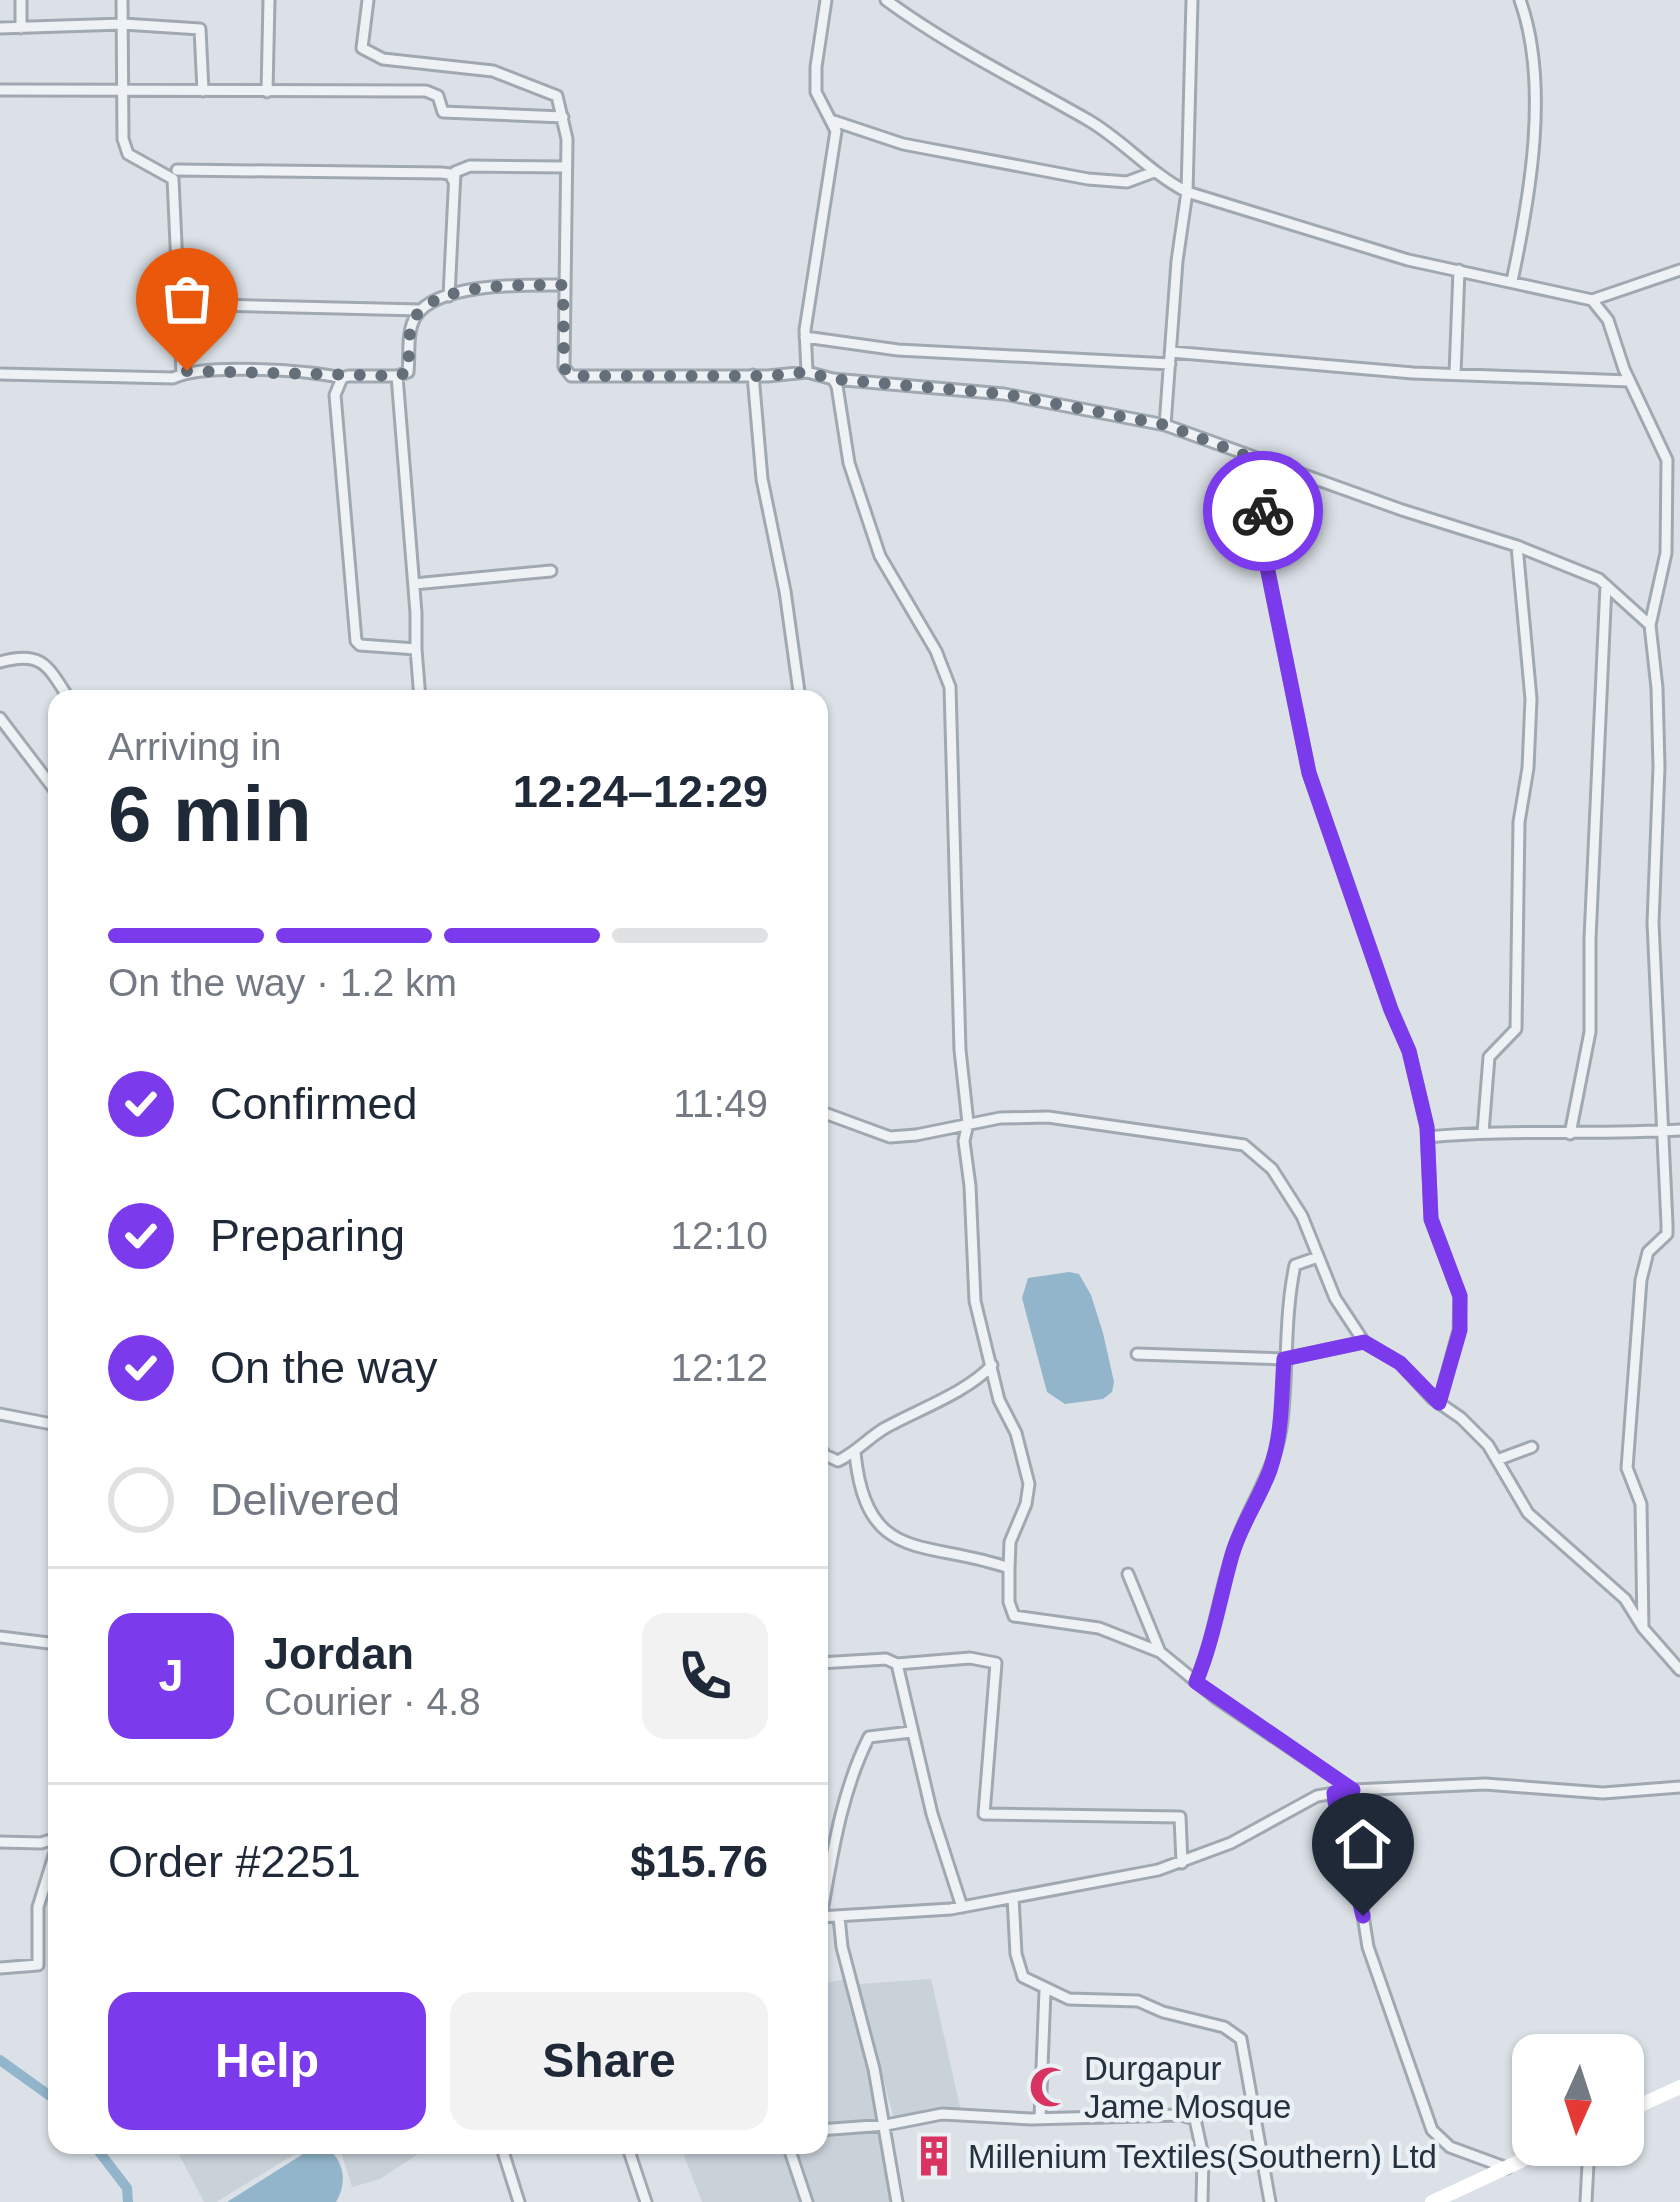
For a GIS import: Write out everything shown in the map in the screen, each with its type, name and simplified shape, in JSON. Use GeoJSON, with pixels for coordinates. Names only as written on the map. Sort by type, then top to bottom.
{"type":"FeatureCollection","features":[{"type":"Feature","properties":{"kind":"main road"},"geometry":{"type":"LineString","coordinates":[[1644,2104],[1680,2087]]}},
{"type":"Feature","properties":{"kind":"main road"},"geometry":{"type":"LineString","coordinates":[[1432,2202],[1512,2166]]}},
{"type":"Feature","properties":{"kind":"street"},"geometry":{"type":"LineString","coordinates":[[21,0],[21,28]]}},
{"type":"Feature","properties":{"kind":"street"},"geometry":{"type":"LineString","coordinates":[[122,0],[123,139],[128,154],[173,179],[182,374]]}},
{"type":"Feature","properties":{"kind":"street"},"geometry":{"type":"LineString","coordinates":[[267,92],[269,0]]}},
{"type":"Feature","properties":{"kind":"street"},"geometry":{"type":"LineString","coordinates":[[368,0],[362,49],[383,59],[493,71],[557,96],[566,167],[564,368],[571,376],[807,372],[833,379],[1004,394],[1166,425],[1517,546],[1606,585],[1649,625]]}},
{"type":"Feature","properties":{"kind":"street"},"geometry":{"type":"LineString","coordinates":[[807,372],[805,337],[836,131],[816,92],[815,67],[826,0]]}},
{"type":"Feature","properties":{"kind":"street"},"geometry":{"type":"LineString","coordinates":[[886,0],[980,61],[1094,123],[1154,172],[1187,192],[1408,260],[1592,300],[1680,270]]}},
{"type":"Feature","properties":{"kind":"street"},"geometry":{"type":"LineString","coordinates":[[1166,425],[1177,261],[1187,192],[1192,0]]}},
{"type":"Feature","properties":{"kind":"street"},"geometry":{"type":"LineString","coordinates":[[1513,281],[1534,164],[1530,46],[1520,0]]}},
{"type":"Feature","properties":{"kind":"street"},"geometry":{"type":"LineString","coordinates":[[0,28],[123,24],[200,29],[203,91]]}},
{"type":"Feature","properties":{"kind":"street"},"geometry":{"type":"LineString","coordinates":[[0,90],[426,91],[438,96],[443,112],[563,118]]}},
{"type":"Feature","properties":{"kind":"street"},"geometry":{"type":"LineString","coordinates":[[834,121],[903,145],[1088,179],[1127,182],[1154,172]]}},
{"type":"Feature","properties":{"kind":"street"},"geometry":{"type":"LineString","coordinates":[[449,296],[453,180],[458,168],[566,167]]}},
{"type":"Feature","properties":{"kind":"street"},"geometry":{"type":"LineString","coordinates":[[177,170],[442,173],[453,180]]}},
{"type":"Feature","properties":{"kind":"street"},"geometry":{"type":"LineString","coordinates":[[1455,374],[1459,270]]}},
{"type":"Feature","properties":{"kind":"street"},"geometry":{"type":"LineString","coordinates":[[177,304],[420,310],[449,296],[484,288],[563,285]]}},
{"type":"Feature","properties":{"kind":"street"},"geometry":{"type":"LineString","coordinates":[[1592,300],[1608,320],[1629,380],[1667,460],[1666,553],[1649,625],[1658,708],[1653,923],[1666,1234],[1648,1252],[1641,1280],[1627,1468],[1641,1504],[1643,1628]]}},
{"type":"Feature","properties":{"kind":"street"},"geometry":{"type":"LineString","coordinates":[[0,374],[173,378],[295,371],[342,378],[397,376],[408,372],[413,320],[420,310]]}},
{"type":"Feature","properties":{"kind":"street"},"geometry":{"type":"LineString","coordinates":[[805,337],[898,350],[1629,380]]}},
{"type":"Feature","properties":{"kind":"street"},"geometry":{"type":"LineString","coordinates":[[397,376],[419,690]]}},
{"type":"Feature","properties":{"kind":"street"},"geometry":{"type":"LineString","coordinates":[[753,376],[762,479],[799,690]]}},
{"type":"Feature","properties":{"kind":"street"},"geometry":{"type":"LineString","coordinates":[[342,378],[335,395],[356,641],[416,649]]}},
{"type":"Feature","properties":{"kind":"street"},"geometry":{"type":"LineString","coordinates":[[833,379],[849,463],[880,556],[936,651],[950,687],[961,1050],[968,1124],[964,1141],[975,1301],[998,1400],[1016,1433],[1029,1484],[1010,1542],[1009,1602],[1014,1616],[1099,1628],[1160,1652],[1353,1790]]}},
{"type":"Feature","properties":{"kind":"street"},"geometry":{"type":"LineString","coordinates":[[1263,462],[1264,552],[1309,773],[1409,1051],[1428,1137],[1431,1219],[1460,1296],[1460,1330],[1439,1403]]}},
{"type":"Feature","properties":{"kind":"street"},"geometry":{"type":"LineString","coordinates":[[1483,1132],[1489,1058],[1516,1029],[1519,822],[1528,768],[1531,699],[1517,546]]}},
{"type":"Feature","properties":{"kind":"street"},"geometry":{"type":"LineString","coordinates":[[414,584],[551,571]]}},
{"type":"Feature","properties":{"kind":"street"},"geometry":{"type":"LineString","coordinates":[[1570,1134],[1590,1032],[1606,585]]}},
{"type":"Feature","properties":{"kind":"street"},"geometry":{"type":"LineString","coordinates":[[0,662],[22,655],[33,657],[49,668],[63,690]]}},
{"type":"Feature","properties":{"kind":"street"},"geometry":{"type":"LineString","coordinates":[[0,718],[48,781]]}},
{"type":"Feature","properties":{"kind":"street"},"geometry":{"type":"LineString","coordinates":[[828,1114],[890,1137],[1048,1117],[1244,1145],[1273,1169],[1302,1216],[1345,1317],[1364,1342],[1400,1363],[1475,1432],[1528,1513],[1616,1591],[1680,1670]]}},
{"type":"Feature","properties":{"kind":"street"},"geometry":{"type":"LineString","coordinates":[[1428,1137],[1680,1130]]}},
{"type":"Feature","properties":{"kind":"street"},"geometry":{"type":"LineString","coordinates":[[1196,1682],[1208,1654],[1233,1551],[1278,1444],[1295,1265],[1318,1257]]}},
{"type":"Feature","properties":{"kind":"street"},"geometry":{"type":"LineString","coordinates":[[1136,1354],[1284,1359],[1364,1342]]}},
{"type":"Feature","properties":{"kind":"street"},"geometry":{"type":"LineString","coordinates":[[828,1456],[838,1461],[855,1453],[879,1431],[924,1410],[992,1365]]}},
{"type":"Feature","properties":{"kind":"street"},"geometry":{"type":"LineString","coordinates":[[0,1414],[48,1423]]}},
{"type":"Feature","properties":{"kind":"street"},"geometry":{"type":"LineString","coordinates":[[1497,1460],[1532,1447]]}},
{"type":"Feature","properties":{"kind":"street"},"geometry":{"type":"LineString","coordinates":[[855,1453],[867,1510],[890,1535],[944,1555],[968,1556],[1009,1568]]}},
{"type":"Feature","properties":{"kind":"street"},"geometry":{"type":"LineString","coordinates":[[1128,1574],[1160,1652]]}},
{"type":"Feature","properties":{"kind":"street"},"geometry":{"type":"LineString","coordinates":[[0,1637],[48,1643]]}},
{"type":"Feature","properties":{"kind":"street"},"geometry":{"type":"LineString","coordinates":[[828,1662],[886,1658],[897,1664],[970,1658],[996,1663],[984,1814],[1180,1817],[1182,1863]]}},
{"type":"Feature","properties":{"kind":"street"},"geometry":{"type":"LineString","coordinates":[[897,1664],[932,1814],[962,1907]]}},
{"type":"Feature","properties":{"kind":"street"},"geometry":{"type":"LineString","coordinates":[[828,1879],[846,1792],[869,1737],[911,1732]]}},
{"type":"Feature","properties":{"kind":"street"},"geometry":{"type":"LineString","coordinates":[[828,1917],[962,1907],[1182,1863],[1231,1843],[1317,1796],[1353,1790],[1485,1784],[1603,1793],[1680,1787]]}},
{"type":"Feature","properties":{"kind":"street"},"geometry":{"type":"LineString","coordinates":[[1334,1793],[1358,1884],[1368,1947],[1432,2131],[1450,2146],[1507,2168]]}},
{"type":"Feature","properties":{"kind":"street"},"geometry":{"type":"LineString","coordinates":[[0,1842],[48,1843]]}},
{"type":"Feature","properties":{"kind":"street"},"geometry":{"type":"LineString","coordinates":[[0,1968],[38,1965],[38,1906],[48,1872]]}},
{"type":"Feature","properties":{"kind":"street"},"geometry":{"type":"LineString","coordinates":[[1013,1897],[1016,1954],[1024,1977],[1046,1991],[1069,1999],[1138,2001],[1224,2027],[1241,2039],[1270,2202]]}},
{"type":"Feature","properties":{"kind":"street"},"geometry":{"type":"LineString","coordinates":[[839,1917],[886,2125],[897,2202]]}},
{"type":"Feature","properties":{"kind":"street"},"geometry":{"type":"LineString","coordinates":[[1040,2118],[1046,1991]]}},
{"type":"Feature","properties":{"kind":"street"},"geometry":{"type":"LineString","coordinates":[[828,2129],[942,2114],[1181,2115],[1195,2119],[1202,2156],[1202,2202]]}},
{"type":"Feature","properties":{"kind":"street"},"geometry":{"type":"LineString","coordinates":[[504,2154],[519,2202]]}},
{"type":"Feature","properties":{"kind":"street"},"geometry":{"type":"LineString","coordinates":[[630,2154],[646,2202]]}},
{"type":"Feature","properties":{"kind":"street"},"geometry":{"type":"LineString","coordinates":[[791,2154],[807,2202]]}},
{"type":"Feature","properties":{"kind":"street"},"geometry":{"type":"LineString","coordinates":[[1586,2202],[1588,2166]]}},
{"type":"Feature","properties":{"kind":"shaded area"},"geometry":{"type":"Polygon","coordinates":[[[848,1979],[883,2104],[895,2202],[702,2202],[683,2154],[828,2154],[828,1982],[848,1979]]]}},
{"type":"Feature","properties":{"kind":"shaded area"},"geometry":{"type":"Polygon","coordinates":[[[931,1979],[961,2111],[894,2119],[858,1984],[931,1979]]]}},
{"type":"Feature","properties":{"kind":"shaded area"},"geometry":{"type":"Polygon","coordinates":[[[179,2154],[295,2154],[216,2202],[204,2202],[179,2154]]]}},
{"type":"Feature","properties":{"kind":"shaded area"},"geometry":{"type":"Polygon","coordinates":[[[342,2154],[418,2154],[380,2179],[352,2187],[342,2154]]]}},
{"type":"Feature","properties":{"kind":"water"},"geometry":{"type":"Polygon","coordinates":[[[1079,1274],[1091,1295],[1114,1382],[1112,1392],[1103,1399],[1065,1404],[1047,1392],[1022,1298],[1028,1278],[1079,1274]]]}},
{"type":"Feature","properties":{"kind":"water"},"geometry":{"type":"Polygon","coordinates":[[[303,2154],[333,2154],[338,2160],[342,2188],[336,2202],[227,2202],[303,2154]]]}},
{"type":"Feature","properties":{"kind":"waterway"},"geometry":{"type":"LineString","coordinates":[[0,2060],[48,2095]]}},
{"type":"Feature","properties":{"kind":"waterway"},"geometry":{"type":"LineString","coordinates":[[101,2154],[127,2188],[128,2202]]}},
{"type":"Feature","properties":{"kind":"way so far"},"geometry":{"type":"LineString","coordinates":[[187,371],[397,376],[408,372],[413,320],[420,310],[458,292],[563,285],[564,368],[571,376],[807,372],[833,379],[1004,394],[1166,425],[1263,462],[1263,511]]}},
{"type":"Feature","properties":{"kind":"place","name":"Durgapur Jame Mosque"},"geometry":{"type":"Point","coordinates":[1050,2087]}},
{"type":"Feature","properties":{"kind":"place","name":"Millenium Textiles(Southern) Ltd"},"geometry":{"type":"Point","coordinates":[934,2156]}},
{"type":"Feature","properties":{"kind":"route"},"geometry":{"type":"LineString","coordinates":[[1263,511],[1264,552],[1309,773],[1409,1051],[1427,1127],[1431,1219],[1460,1296],[1460,1330],[1439,1403],[1400,1363],[1364,1342],[1284,1359],[1278,1444],[1233,1551],[1208,1654],[1196,1682],[1353,1790],[1334,1793],[1363,1916]]}}]}
